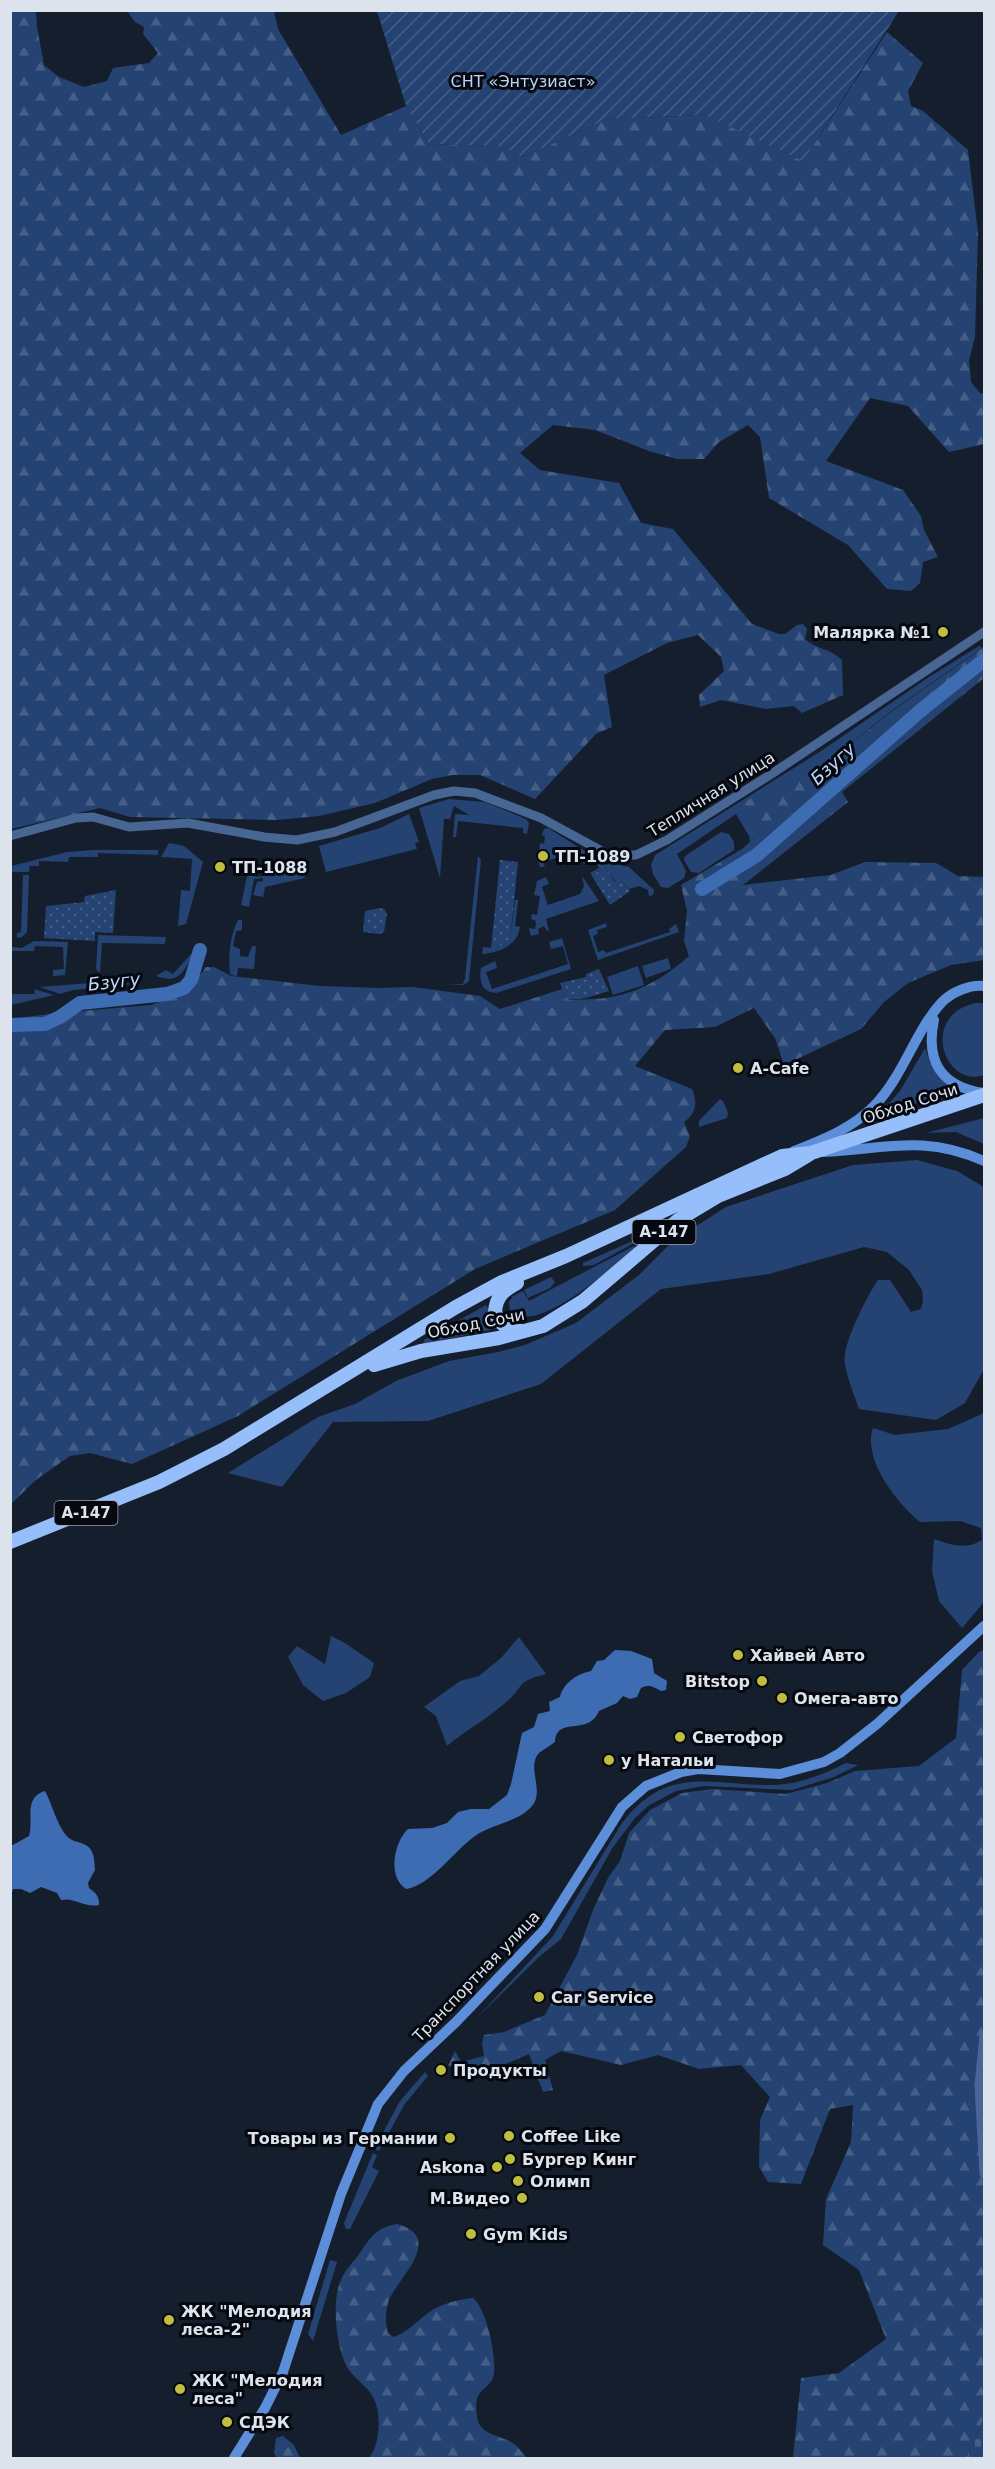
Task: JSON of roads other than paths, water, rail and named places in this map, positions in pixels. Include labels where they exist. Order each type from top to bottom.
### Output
[{"type":"highway","name":"Обход Сочи","points":[[350,1374],[403,1355],[528,1331],[557,1318],[583,1301],[678,1220],[718,1196],[785,1169],[811,1153],[984,1094]]},
{"type":"highway","name":"Обход Сочи","points":[[12,1542],[159,1482],[224,1449],[350,1374],[456,1307],[502,1282],[566,1256],[782,1156],[811,1153]]},
{"type":"highway","name":"А-147","points":[[528,1331],[513,1331],[505,1328],[495,1312],[497,1297],[505,1289],[566,1256]]},
{"type":"main road","name":"А-147","points":[[782,1156],[847,1128],[874,1106],[901,1070],[944,1000],[960,990],[984,986]]},
{"type":"main road","name":"А-147","points":[[936,1010],[931,1033],[932,1048],[939,1069],[951,1083],[984,1094]]},
{"type":"main road","name":"А-147","points":[[811,1153],[916,1144],[939,1145],[959,1150],[984,1161]]},
{"type":"main road","name":"Транспортная улица","points":[[234,2458],[265,2408],[283,2372],[334,2213],[378,2104],[404,2071],[456,2022],[545,1929],[622,1807],[646,1786],[681,1772],[698,1769],[780,1774],[824,1762],[877,1725],[984,1626]]},
{"type":"main road","points":[[972,1639],[984,1632]]},
{"type":"street","name":"Тепличная улица","points":[[10,836],[76,818],[93,818],[129,827],[188,823],[264,837],[297,840],[335,832],[434,795],[454,791],[475,793],[541,818],[609,855],[636,855],[667,840],[773,773],[984,632]]},
{"type":"street","points":[[984,2035],[979,2086],[984,2174]]},
{"type":"waterway","name":"Бзугу","points":[[702,889],[757,855],[920,711],[984,660]]},
{"type":"waterway","name":"Бзугу","points":[[10,1025],[45,1024],[80,1003],[167,994],[184,988],[191,980],[200,950]]},
{"type":"place","name":"Малярка №1","points":[[943,632]]},
{"type":"place","name":"ТП-1089","points":[[543,856]]},
{"type":"place","name":"ТП-1088","points":[[220,867]]},
{"type":"place","name":"A-Cafe","points":[[738,1068]]},
{"type":"place","name":"Хайвей Авто","points":[[738,1655]]},
{"type":"place","name":"Bitstop","points":[[762,1681]]},
{"type":"place","name":"Омега-авто","points":[[782,1698]]},
{"type":"place","name":"Светофор","points":[[680,1737]]},
{"type":"place","name":"у Натальи","points":[[609,1760]]},
{"type":"place","name":"Car Service","points":[[539,1997]]},
{"type":"place","name":"Продукты","points":[[441,2070]]},
{"type":"place","name":"Coffee Like","points":[[509,2136]]},
{"type":"place","name":"Товары из Германии","points":[[450,2138]]},
{"type":"place","name":"Бургер Кинг","points":[[510,2159]]},
{"type":"place","name":"Askona","points":[[497,2167]]},
{"type":"place","name":"Олимп","points":[[518,2181]]},
{"type":"place","name":"М.Видео","points":[[522,2198]]},
{"type":"place","name":"Gym Kids","points":[[471,2234]]},
{"type":"place","name":"ЖК \"Мелодия леса-2\"","points":[[169,2320]]},
{"type":"place","name":"ЖК \"Мелодия леса\"","points":[[180,2389]]},
{"type":"place","name":"СДЭК","points":[[227,2422]]},
{"type":"park label","name":"СНТ «Энтузиаст»","points":[[523,81]]}]
